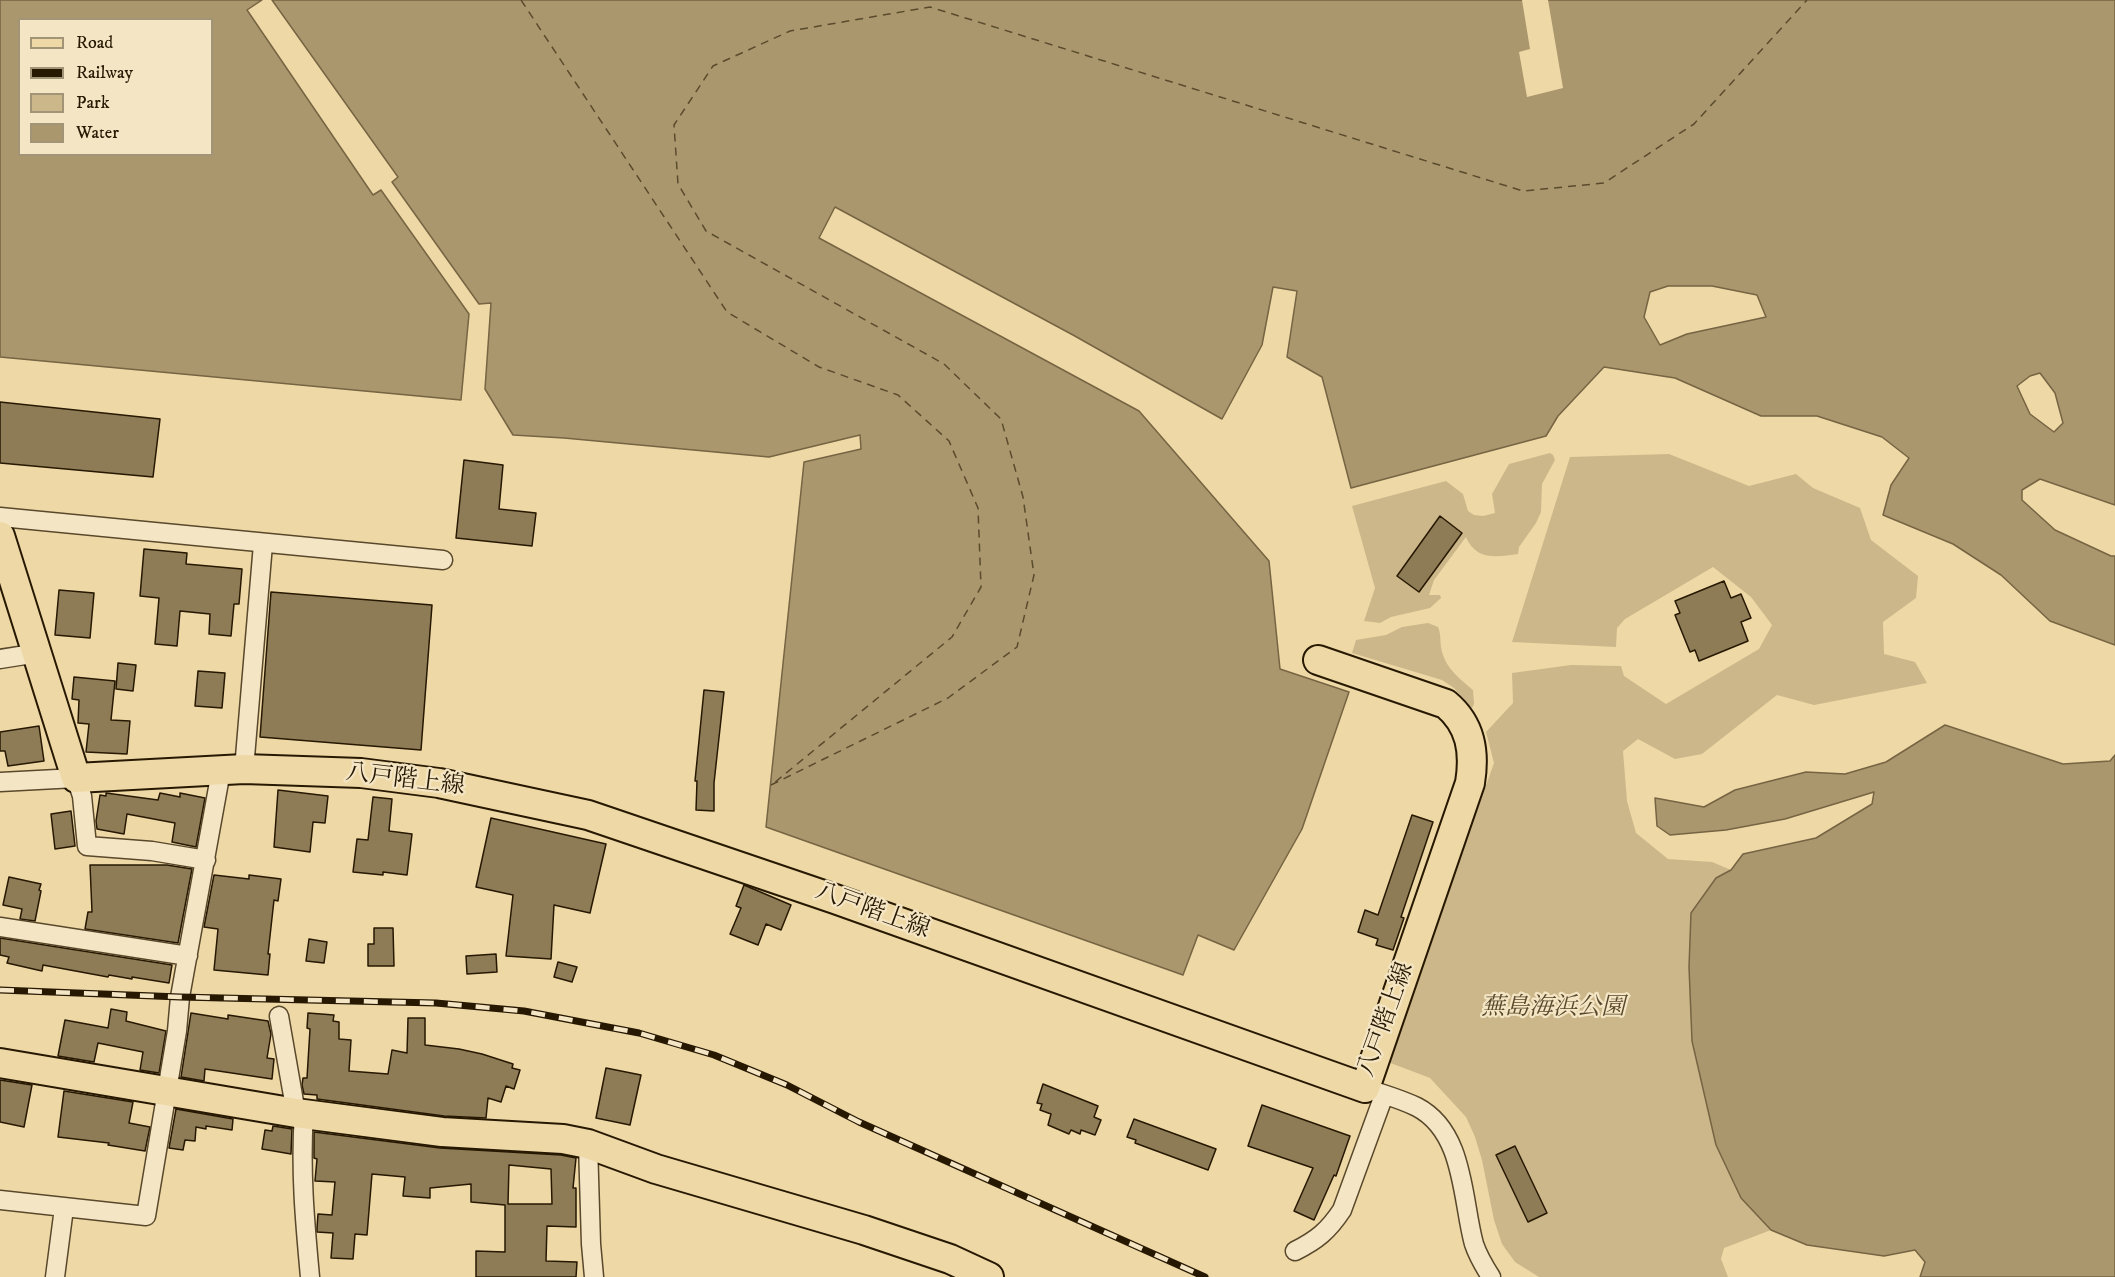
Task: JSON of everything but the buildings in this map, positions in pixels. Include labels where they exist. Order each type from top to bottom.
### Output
[{"type":"main road","points":[[0,536],[76,778]]},
{"type":"main road","name":"八戸階上線","points":[[76,778],[232,770],[361,773],[439,783],[588,815],[835,899],[1375,1091],[1470,783],[1472,750],[1464,723],[1446,704],[1318,660]]},
{"type":"main road","points":[[0,1063],[300,1114],[442,1132],[563,1139],[588,1144],[656,1169],[896,1241],[950,1259],[989,1277]]},
{"type":"street","points":[[0,517],[442,560]]},
{"type":"street","points":[[0,1200],[146,1216],[180,997],[206,860],[232,770],[263,543]]},
{"type":"street","points":[[0,659],[38,653]]},
{"type":"street","points":[[0,782],[76,778],[82,796],[87,846],[152,851],[206,860]]},
{"type":"street","points":[[0,927],[188,956]]},
{"type":"street","points":[[279,1016],[300,1114],[303,1207],[310,1277]]},
{"type":"street","points":[[1295,1251],[1314,1241],[1331,1227],[1342,1210],[1375,1091],[1419,1108],[1443,1132],[1454,1151],[1462,1179],[1474,1244],[1491,1277]]},
{"type":"street","points":[[588,1144],[594,1277]]},
{"type":"street","points":[[55,1277],[64,1208]]},
{"type":"green space","points":[[1550,453],[1555,460],[1542,484],[1541,512],[1519,547],[1518,554],[1488,556],[1470,545],[1466,537],[1434,580],[1429,595],[1440,595],[1441,598],[1430,608],[1391,617],[1380,623],[1364,621],[1375,588],[1352,506],[1446,481],[1463,494],[1468,511],[1474,515],[1483,516],[1495,513],[1492,494],[1509,464]]},
{"type":"green space","name":"蕪島海浜公園","points":[[1669,454],[1749,486],[1796,474],[1813,488],[1860,508],[1871,540],[1918,576],[1916,598],[1883,622],[1884,654],[1915,662],[1927,683],[1814,705],[1777,695],[1702,754],[1675,759],[1638,739],[1623,751],[1627,801],[1636,833],[1668,859],[1712,862],[1731,870],[1716,878],[1741,1198],[1771,1230],[1724,1248],[1721,1259],[1728,1277],[1539,1277],[1515,1262],[1502,1244],[1494,1220],[1482,1160],[1466,1117],[1430,1078],[1388,1062],[1494,763],[1486,732],[1513,703],[1512,673],[1571,665],[1621,666],[1624,676],[1666,704],[1759,649],[1772,625],[1751,597],[1713,567],[1625,619],[1617,628],[1616,647],[1512,642],[1570,457]]},
{"type":"green space","points":[[1428,623],[1438,627],[1441,647],[1449,666],[1473,690],[1472,708],[1454,688],[1442,680],[1352,653],[1356,640],[1386,635],[1402,627]]},
{"type":"water","points":[[0,0],[262,0],[247,10],[373,195],[381,190],[469,314],[461,400],[0,357]]},
{"type":"water","points":[[272,0],[2115,0],[2115,505],[2040,479],[2022,490],[2022,500],[2055,530],[2115,556],[2115,645],[2050,621],[2001,575],[1953,544],[1883,515],[1891,485],[1909,458],[1882,437],[1817,416],[1761,416],[1675,378],[1604,367],[1558,416],[1546,436],[1351,488],[1322,377],[1287,357],[1297,291],[1273,287],[1262,345],[1222,419],[1073,335],[835,207],[819,238],[1139,411],[1269,561],[1280,669],[1349,692],[1302,829],[1234,950],[1198,935],[1183,975],[766,827],[804,462],[861,449],[860,435],[769,457],[513,435],[485,389],[491,303],[479,304],[392,182],[398,177]],"holes":[[[1668,286],[1712,286],[1757,295],[1766,317],[1687,334],[1660,345],[1644,317],[1650,292]],[[2040,373],[2055,393],[2063,423],[2054,432],[2030,414],[2017,386],[2030,376]]]},
{"type":"water","points":[[1945,725],[2063,764],[2110,761],[2115,755],[2115,1277],[1920,1277],[1925,1262],[1915,1250],[1884,1256],[1807,1245],[1771,1230],[1741,1198],[1716,1145],[1692,1041],[1689,967],[1691,913],[1716,878],[1731,870],[1743,854],[1816,838],[1872,804],[1874,792],[1785,819],[1726,830],[1670,835],[1657,826],[1655,798],[1704,807],[1735,790],[1806,772],[1845,774],[1886,762]]},
{"type":"pier","points":[[1522,0],[1548,0],[1563,88],[1527,97],[1519,52],[1530,49]]},
{"type":"ferry route","points":[[521,0],[727,312],[819,367],[898,395],[949,441],[978,508],[981,587],[952,637],[774,783]]},
{"type":"ferry route","points":[[771,785],[948,698],[1017,647],[1034,575],[1023,497],[1001,419],[944,364],[706,231],[678,184],[674,125],[713,66],[790,31],[930,7],[1523,191],[1604,183],[1694,124],[1807,0]]},
{"type":"railway","points":[[0,990],[436,1003],[524,1011],[639,1033],[714,1055],[787,1085],[859,1122],[1205,1277]]}]
